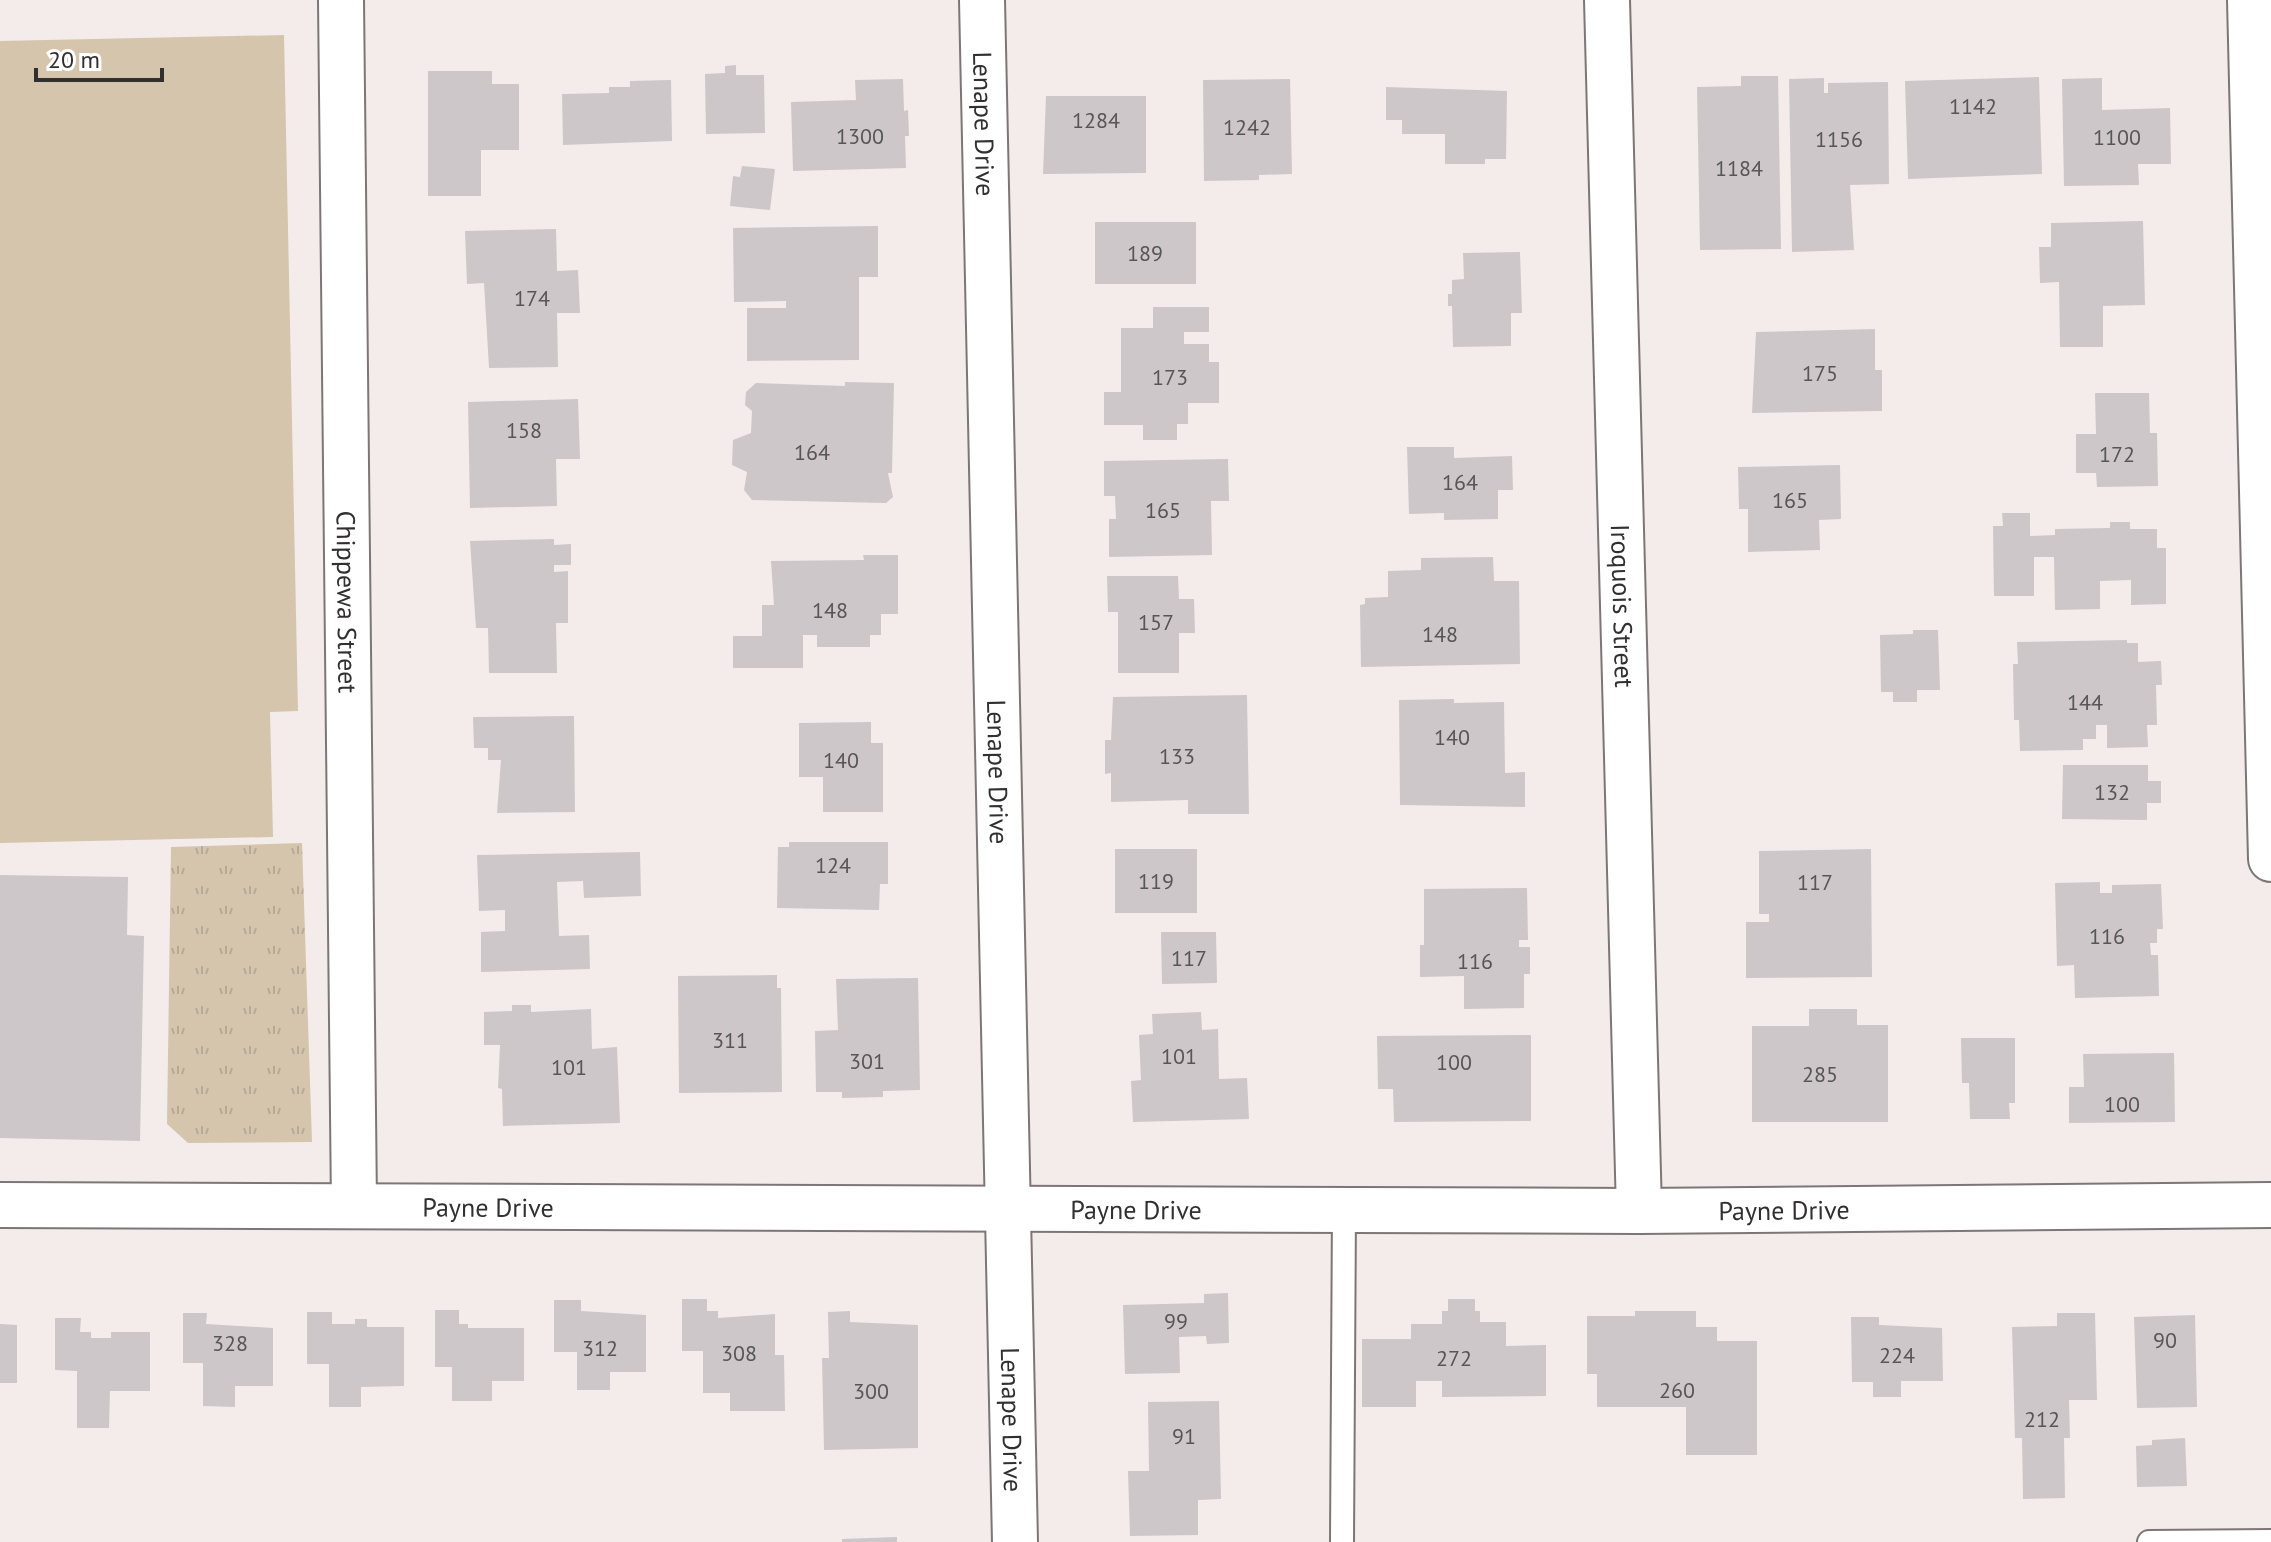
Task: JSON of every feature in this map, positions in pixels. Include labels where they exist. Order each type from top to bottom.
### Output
[{"type":"street","name":"Chippewa Street","points":[[341,0],[354,1205]]},
{"type":"street","name":"Lenape Drive","points":[[982,0],[1015,1542]]},
{"type":"street","name":"Iroquois Street","points":[[1607,0],[1639,1211]]},
{"type":"street","points":[[2250,0],[2271,859]]},
{"type":"street","name":"Payne Drive","points":[[0,1205],[1639,1211],[2271,1205]]},
{"type":"lane","points":[[1342,1542],[1344,1209]]},
{"type":"lane","points":[[2149,1542],[2271,1541]]},
{"type":"green space","points":[[284,35],[298,711],[270,712],[273,837],[0,843],[0,41]]},
{"type":"green space","points":[[302,843],[312,1142],[188,1143],[167,1124],[171,847]]},
{"type":"building","points":[[736,65],[736,75],[764,75],[765,133],[706,134],[705,74],[725,73],[725,66]]},
{"type":"building","points":[[428,71],[492,71],[492,84],[519,84],[519,150],[481,150],[481,196],[428,196]]},
{"type":"building","points":[[1741,76],[1778,76],[1781,249],[1700,250],[1697,87],[1741,86]]},
{"type":"building","points":[[2039,77],[2042,174],[1908,179],[1905,81]]},
{"type":"building","points":[[1824,78],[1824,93],[1828,93],[1828,83],[1888,82],[1889,184],[1850,185],[1854,250],[1792,252],[1789,79]]},
{"type":"building","points":[[2102,78],[2102,110],[2170,108],[2171,164],[2138,164],[2139,185],[2064,186],[2062,79]]},
{"type":"building","points":[[903,79],[909,136],[905,136],[906,168],[793,171],[791,102],[856,100],[855,80]]},
{"type":"building","points":[[1290,79],[1292,174],[1259,175],[1259,180],[1204,181],[1203,80]]},
{"type":"building","points":[[671,80],[672,141],[563,145],[562,94],[609,93],[609,87],[630,87],[630,81]]},
{"type":"building","points":[[1386,87],[1507,91],[1506,159],[1485,159],[1485,164],[1445,164],[1445,134],[1402,134],[1402,120],[1386,120]]},
{"type":"building","points":[[1046,96],[1146,96],[1146,173],[1043,174]]},
{"type":"building","points":[[742,166],[775,169],[770,210],[730,206],[733,176],[740,177]]},
{"type":"building","points":[[2143,221],[2145,305],[2103,306],[2103,347],[2060,347],[2059,282],[2040,283],[2039,247],[2051,247],[2051,223]]},
{"type":"building","points":[[1095,222],[1196,222],[1196,284],[1095,284]]},
{"type":"building","points":[[878,226],[878,277],[859,277],[859,360],[747,361],[747,308],[786,308],[786,301],[734,302],[733,228]]},
{"type":"building","points":[[556,229],[557,271],[578,270],[580,313],[557,313],[558,367],[489,368],[484,283],[467,284],[465,231]]},
{"type":"building","points":[[1520,252],[1522,313],[1511,313],[1511,346],[1453,347],[1452,306],[1448,306],[1448,294],[1452,294],[1452,280],[1464,279],[1463,253]]},
{"type":"building","points":[[1153,307],[1209,307],[1209,332],[1184,332],[1184,344],[1209,344],[1209,362],[1219,362],[1219,403],[1188,403],[1188,424],[1177,424],[1177,440],[1143,440],[1143,425],[1104,425],[1104,392],[1121,392],[1121,328],[1153,328]]},
{"type":"building","points":[[1875,329],[1875,370],[1882,370],[1882,411],[1752,413],[1756,332]]},
{"type":"building","points":[[845,382],[894,383],[892,473],[888,473],[893,497],[886,503],[752,500],[744,490],[747,472],[732,465],[733,440],[751,433],[752,411],[745,405],[746,392],[756,383],[845,386]]},
{"type":"building","points":[[2095,393],[2149,393],[2150,433],[2157,433],[2158,486],[2097,487],[2096,473],[2076,473],[2076,434],[2096,434]]},
{"type":"building","points":[[578,399],[580,459],[556,459],[557,506],[470,508],[468,402]]},
{"type":"building","points":[[1407,447],[1454,447],[1454,458],[1512,456],[1513,490],[1498,490],[1498,519],[1444,520],[1444,513],[1409,514]]},
{"type":"building","points":[[1228,459],[1229,501],[1211,501],[1212,555],[1109,557],[1109,519],[1116,519],[1115,496],[1104,496],[1104,461]]},
{"type":"building","points":[[1840,465],[1841,519],[1819,520],[1820,550],[1748,552],[1748,509],[1739,509],[1738,467]]},
{"type":"building","points":[[2002,513],[2030,513],[2030,536],[2055,535],[2055,529],[2110,528],[2110,522],[2130,522],[2130,529],[2157,529],[2157,548],[2166,548],[2166,604],[2131,605],[2131,580],[2100,581],[2100,609],[2055,610],[2054,557],[2034,557],[2034,596],[1994,596],[1993,526],[2003,526]]},
{"type":"building","points":[[554,539],[554,545],[571,544],[571,565],[554,565],[554,572],[568,571],[568,623],[556,623],[557,673],[489,673],[488,628],[476,628],[470,541]]},
{"type":"building","points":[[863,555],[898,555],[898,614],[881,614],[881,635],[870,635],[870,647],[817,647],[817,635],[803,635],[803,668],[733,668],[733,636],[762,636],[762,605],[774,605],[771,561],[864,560]]},
{"type":"building","points":[[1493,557],[1494,581],[1519,581],[1520,664],[1361,667],[1360,605],[1365,604],[1365,598],[1388,597],[1388,571],[1421,570],[1421,558]]},
{"type":"building","points":[[1107,576],[1178,576],[1179,599],[1194,599],[1195,633],[1179,633],[1179,673],[1118,673],[1118,612],[1108,612]]},
{"type":"building","points":[[1913,630],[1938,630],[1940,690],[1917,690],[1917,702],[1893,702],[1893,692],[1881,692],[1880,635],[1913,634]]},
{"type":"building","points":[[2127,640],[2127,643],[2138,643],[2138,662],[2161,661],[2162,685],[2156,685],[2157,725],[2147,725],[2148,747],[2107,748],[2107,725],[2096,725],[2096,739],[2083,739],[2083,750],[2020,751],[2019,720],[2014,720],[2013,664],[2018,664],[2017,642]]},
{"type":"building","points":[[1247,695],[1249,814],[1188,814],[1188,800],[1111,802],[1111,773],[1105,774],[1105,740],[1111,740],[1113,697]]},
{"type":"building","points":[[1454,699],[1454,703],[1504,702],[1505,773],[1525,772],[1525,807],[1400,805],[1399,700]]},
{"type":"building","points":[[574,716],[575,812],[497,813],[501,760],[488,760],[488,748],[474,748],[473,717]]},
{"type":"building","points":[[871,722],[871,743],[883,743],[883,812],[823,812],[823,777],[799,777],[799,723]]},
{"type":"building","points":[[2063,765],[2148,765],[2148,781],[2161,781],[2161,803],[2147,803],[2147,820],[2062,819]]},
{"type":"building","points":[[789,842],[888,842],[888,884],[880,884],[879,910],[777,908],[778,847],[789,847]]},
{"type":"building","points":[[1115,849],[1197,849],[1197,913],[1115,913]]},
{"type":"building","points":[[1871,849],[1872,977],[1746,978],[1746,922],[1769,922],[1769,914],[1759,914],[1759,851]]},
{"type":"building","points":[[640,852],[641,896],[584,898],[583,881],[557,882],[559,936],[589,935],[590,969],[481,972],[481,932],[505,931],[505,910],[479,911],[477,855]]},
{"type":"building","points":[[0,875],[128,877],[127,935],[144,936],[140,1141],[0,1138]]},
{"type":"building","points":[[2100,882],[2100,893],[2112,893],[2112,885],[2161,884],[2163,929],[2157,929],[2157,943],[2150,943],[2151,955],[2158,955],[2159,996],[2075,998],[2074,965],[2057,966],[2055,883]]},
{"type":"building","points":[[1527,888],[1528,940],[1519,940],[1519,947],[1530,947],[1530,974],[1524,974],[1524,1008],[1464,1009],[1464,976],[1420,977],[1420,945],[1424,945],[1424,889]]},
{"type":"building","points":[[1161,932],[1216,932],[1217,983],[1162,984]]},
{"type":"building","points":[[777,975],[777,988],[781,988],[782,1092],[679,1093],[678,976]]},
{"type":"building","points":[[918,978],[920,1090],[883,1091],[883,1097],[842,1098],[842,1092],[816,1092],[815,1031],[838,1030],[836,979]]},
{"type":"building","points":[[512,1005],[531,1005],[531,1012],[591,1009],[592,1049],[617,1047],[620,1123],[503,1126],[502,1089],[498,1088],[500,1045],[484,1045],[484,1012],[512,1011]]},
{"type":"building","points":[[1809,1009],[1857,1009],[1857,1025],[1888,1025],[1888,1122],[1752,1122],[1752,1026],[1809,1026]]},
{"type":"building","points":[[1201,1012],[1202,1030],[1218,1029],[1219,1079],[1247,1078],[1249,1119],[1133,1122],[1131,1081],[1141,1080],[1139,1035],[1153,1034],[1152,1014]]},
{"type":"building","points":[[1531,1035],[1531,1121],[1394,1122],[1393,1089],[1378,1089],[1377,1036]]},
{"type":"building","points":[[1961,1038],[2015,1038],[2015,1103],[2009,1103],[2010,1119],[1970,1119],[1969,1083],[1962,1083]]},
{"type":"building","points":[[2174,1053],[2175,1122],[2069,1123],[2069,1087],[2084,1087],[2083,1054]]},
{"type":"building","points":[[1228,1293],[1229,1343],[1207,1344],[1206,1336],[1179,1337],[1180,1373],[1125,1374],[1123,1305],[1204,1303],[1204,1294]]},
{"type":"building","points":[[682,1299],[707,1299],[707,1311],[718,1311],[718,1318],[775,1314],[775,1355],[784,1355],[785,1411],[730,1411],[730,1393],[703,1393],[703,1351],[682,1351]]},
{"type":"building","points":[[1448,1299],[1475,1299],[1475,1311],[1480,1311],[1480,1322],[1506,1322],[1506,1346],[1546,1345],[1546,1396],[1442,1397],[1442,1381],[1416,1381],[1416,1407],[1362,1407],[1362,1339],[1411,1339],[1411,1324],[1442,1324],[1442,1311],[1448,1311]]},
{"type":"building","points":[[554,1300],[581,1300],[581,1311],[646,1315],[646,1372],[610,1372],[610,1390],[577,1390],[577,1352],[554,1352]]},
{"type":"building","points":[[435,1310],[459,1310],[459,1324],[468,1324],[468,1328],[524,1328],[524,1381],[492,1381],[492,1401],[452,1401],[452,1367],[435,1367]]},
{"type":"building","points":[[850,1311],[850,1322],[918,1325],[918,1448],[824,1450],[822,1358],[829,1358],[828,1312]]},
{"type":"building","points":[[1635,1311],[1696,1311],[1696,1327],[1717,1327],[1717,1341],[1757,1341],[1757,1455],[1686,1455],[1686,1407],[1597,1407],[1597,1374],[1587,1374],[1587,1316],[1635,1316]]},
{"type":"building","points":[[307,1312],[332,1312],[332,1324],[355,1324],[355,1319],[367,1319],[367,1327],[404,1327],[404,1386],[361,1387],[361,1407],[329,1407],[329,1364],[307,1364]]},
{"type":"building","points":[[183,1313],[207,1313],[206,1324],[273,1328],[273,1386],[235,1386],[235,1407],[203,1406],[203,1363],[183,1363]]},
{"type":"building","points":[[2057,1313],[2095,1313],[2097,1400],[2069,1400],[2070,1438],[2064,1438],[2065,1498],[2023,1499],[2022,1438],[2015,1438],[2012,1327],[2057,1326]]},
{"type":"building","points":[[2195,1315],[2197,1407],[2137,1408],[2134,1317]]},
{"type":"building","points":[[1851,1317],[1879,1317],[1879,1325],[1942,1328],[1943,1381],[1901,1381],[1901,1397],[1873,1397],[1873,1382],[1852,1382]]},
{"type":"building","points":[[55,1318],[81,1318],[80,1332],[91,1332],[91,1338],[111,1338],[111,1332],[150,1332],[150,1391],[110,1391],[109,1428],[77,1428],[77,1371],[55,1370]]},
{"type":"building","points":[[0,1324],[17,1325],[17,1383],[0,1383]]},
{"type":"building","points":[[1219,1401],[1221,1499],[1198,1500],[1198,1535],[1130,1536],[1128,1471],[1149,1471],[1148,1402]]},
{"type":"building","points":[[2185,1438],[2187,1486],[2137,1487],[2136,1446],[2152,1445],[2152,1440]]},
{"type":"building","points":[[897,1537],[897,1542],[842,1542],[842,1539]]}]
